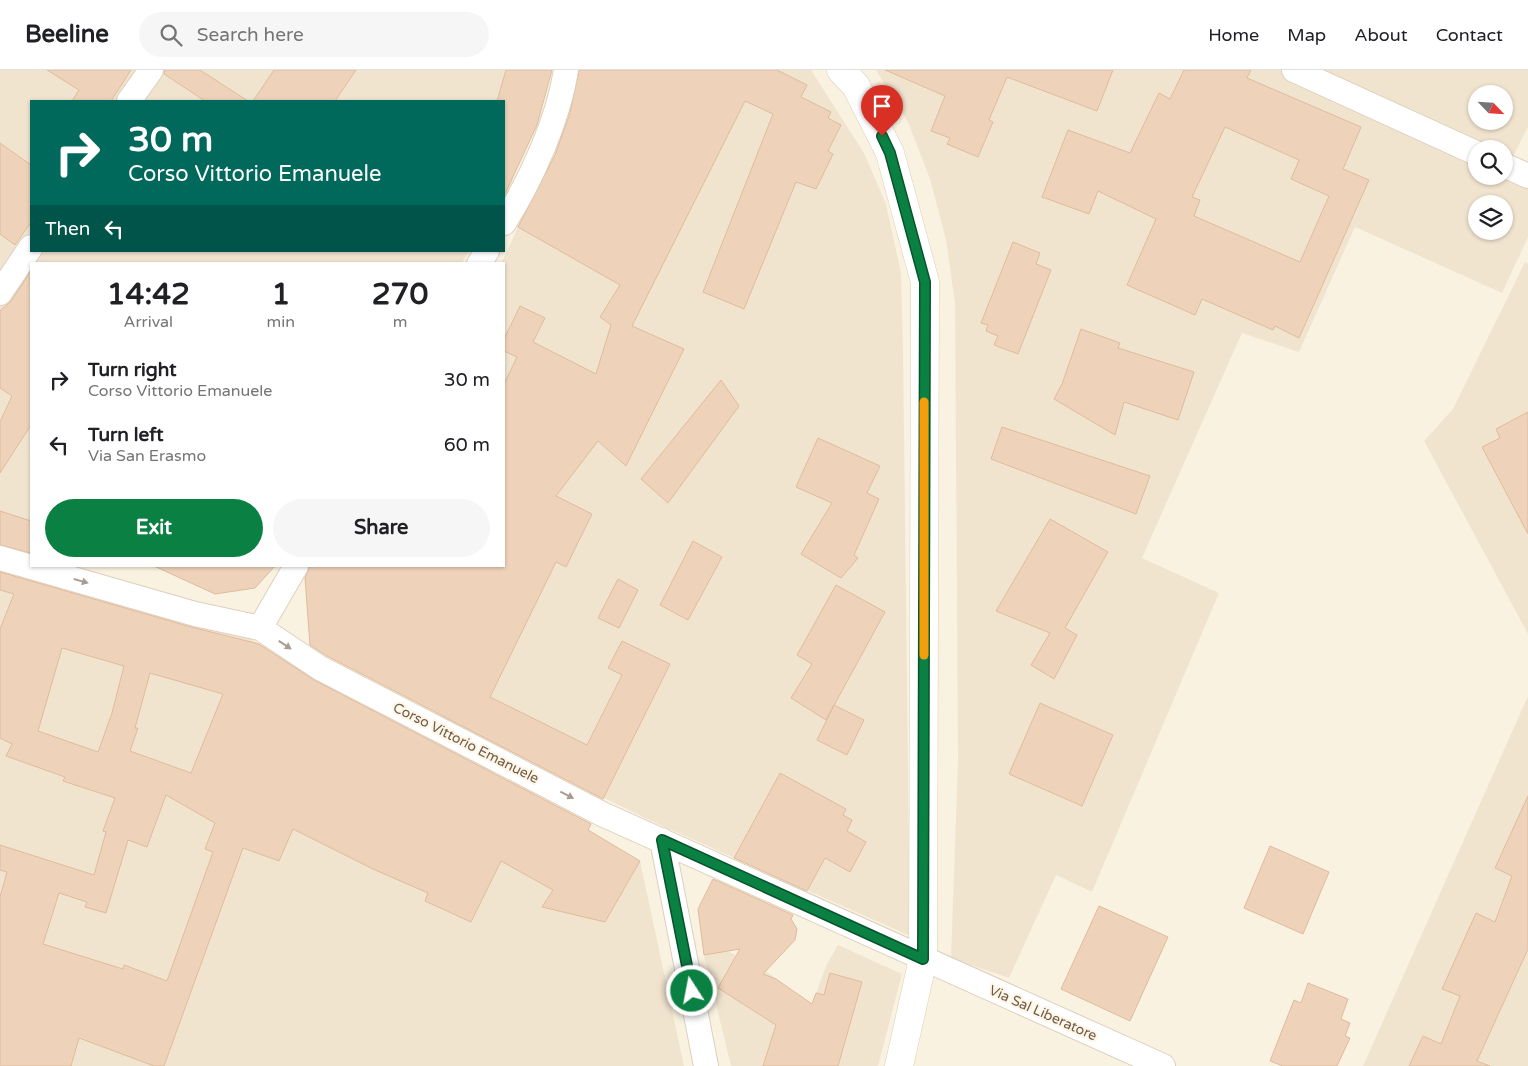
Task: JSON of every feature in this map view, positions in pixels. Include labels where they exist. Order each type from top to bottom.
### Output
[{"type":"main road","points":[[841,70],[856,86],[890,153],[925,282],[923,959],[899,1066]]},
{"type":"street","points":[[131,100],[151,70]]},
{"type":"street","points":[[505,221],[529,182],[563,90],[566,70]]},
{"type":"street","points":[[1294,70],[1468,148]]},
{"type":"street","points":[[1513,169],[1528,176]]},
{"type":"street","points":[[0,293],[30,248]]},
{"type":"street","name":"Corso Vittorio Emanuele","points":[[0,558],[30,567]]},
{"type":"street","name":"Corso Vittorio Emanuele","points":[[31,567],[195,614],[260,628],[320,668],[602,814],[923,959]]},
{"type":"street","points":[[260,628],[295,567]]},
{"type":"street","points":[[662,840],[706,1066]]},
{"type":"street","name":"Via Sal Liberatore","points":[[923,959],[1163,1066]]},
{"type":"shaded area","points":[[0,70],[547,70],[509,191],[505,197],[505,100],[30,100],[30,252],[468,252],[462,262],[30,262],[30,549],[0,543]]},
{"type":"shaded area","points":[[580,70],[811,70],[864,153],[886,204],[901,273],[910,936],[647,819],[438,716],[420,699],[310,644],[306,591],[318,567],[505,567],[505,262],[502,262],[518,227],[565,142]]},
{"type":"shaded area","points":[[876,70],[1528,70],[1528,127],[1513,156],[1513,140],[1468,140],[1468,185],[1513,185],[1513,161],[1528,167],[1528,237],[1502,293],[1355,227],[1299,352],[1242,333],[1142,558],[1219,593],[1092,892],[1056,875],[1009,978],[951,958],[958,760],[955,303],[946,240],[930,179],[908,122]]},
{"type":"shaded area","points":[[1525,262],[1528,264],[1528,634],[1424,441],[1453,409]]},
{"type":"shaded area","points":[[0,570],[246,636],[336,692],[640,861],[684,1066],[0,1066]]},
{"type":"shaded area","points":[[1528,696],[1528,1066],[1363,1066]]},
{"type":"shaded area","points":[[838,945],[902,974],[878,1066],[731,1066],[704,955],[717,953],[720,947],[761,968],[812,1004],[826,966]]},
{"type":"building","points":[[47,70],[131,70],[112,100],[73,100],[79,90]]},
{"type":"building","points":[[165,70],[200,70],[246,100],[203,100],[164,74]]},
{"type":"building","points":[[274,70],[356,70],[336,100],[254,100]]},
{"type":"building","points":[[506,70],[552,70],[537,125],[505,194],[505,100],[497,100]]},
{"type":"building","points":[[579,70],[777,70],[807,85],[801,97],[831,112],[828,118],[841,125],[828,151],[833,154],[816,189],[796,182],[744,309],[703,292],[773,114],[745,101],[632,326],[684,349],[626,466],[598,441],[556,496],[592,514],[566,567],[556,562],[490,697],[587,745],[622,675],[608,668],[622,641],[670,664],[603,799],[327,656],[310,645],[305,578],[310,567],[505,567],[505,382],[517,357],[505,351],[505,337],[520,306],[545,318],[533,342],[596,374],[611,325],[600,317],[620,285],[518,227],[555,155],[570,113]]},
{"type":"building","points":[[885,70],[1113,70],[1097,111],[1007,77],[989,120],[993,122],[978,157],[947,144],[950,138],[931,131],[945,96]]},
{"type":"building","points":[[1184,70],[1251,70],[1247,78],[1361,127],[1343,169],[1369,180],[1299,338],[1275,326],[1273,330],[1202,299],[1195,315],[1127,285],[1156,219],[1098,191],[1089,214],[1042,197],[1068,130],[1130,153],[1159,93],[1170,99]],"holes":[[[1225,127],[1299,160],[1291,179],[1329,196],[1300,262],[1194,216],[1200,200],[1192,197]]]},
{"type":"building","points":[[0,143],[30,164],[30,223],[15,245],[0,234]]},
{"type":"building","points":[[1013,242],[1040,253],[1036,264],[1051,270],[1018,354],[994,345],[998,336],[986,331],[988,325],[981,323]]},
{"type":"building","points":[[30,272],[30,427],[0,473],[0,422],[12,396],[0,388],[0,311],[11,301]]},
{"type":"building","points":[[1081,329],[1120,343],[1118,348],[1194,372],[1178,420],[1124,402],[1115,435],[1054,399],[1062,384]]},
{"type":"building","points":[[721,380],[739,406],[668,503],[641,479]]},
{"type":"building","points":[[1528,412],[1528,534],[1482,447],[1500,438],[1496,429]]},
{"type":"building","points":[[1002,427],[1150,476],[1136,514],[991,459]]},
{"type":"building","points":[[818,438],[880,466],[867,493],[879,499],[854,555],[858,558],[841,578],[801,554],[832,503],[796,487]]},
{"type":"building","points":[[0,511],[30,521],[30,553],[0,545]]},
{"type":"building","points":[[1050,519],[1108,552],[1065,628],[1077,635],[1054,679],[1031,665],[1050,633],[996,611]]},
{"type":"building","points":[[693,541],[722,557],[688,620],[660,605]]},
{"type":"building","points":[[156,567],[274,567],[255,588],[215,594]]},
{"type":"building","points":[[0,572],[191,627],[259,644],[314,680],[591,824],[588,830],[640,861],[605,922],[542,907],[553,890],[501,861],[471,922],[425,901],[428,893],[373,869],[293,829],[279,861],[243,848],[164,1066],[154,1066],[79,1038],[71,1066],[0,1066],[0,897],[7,872],[0,870],[0,845],[94,875],[106,832],[103,831],[115,798],[63,781],[65,777],[6,756],[12,744],[0,738],[0,629],[14,594],[0,590]],"holes":[[[62,648],[124,666],[112,713],[98,752],[38,731]],[[150,673],[223,694],[191,773],[130,751],[138,728],[135,728]],[[166,795],[215,823],[205,849],[213,852],[167,981],[124,965],[123,969],[43,944],[59,893],[87,902],[85,907],[106,913],[128,840],[147,847]]]},
{"type":"building","points":[[618,579],[638,590],[619,628],[598,618]]},
{"type":"building","points":[[836,585],[885,612],[826,720],[791,698],[812,664],[797,655]]},
{"type":"building","points":[[1040,703],[1113,735],[1082,806],[1009,774]]},
{"type":"building","points":[[834,705],[864,720],[847,755],[817,740]]},
{"type":"building","points":[[780,773],[846,809],[843,815],[852,820],[847,831],[866,842],[850,872],[825,858],[807,891],[734,858]]},
{"type":"building","points":[[1528,796],[1528,949],[1477,1061],[1490,1066],[1409,1066],[1423,1036],[1441,1044],[1460,996],[1442,989],[1476,913],[1495,922],[1512,876],[1495,868]]},
{"type":"building","points":[[1270,846],[1329,872],[1303,934],[1244,908]]},
{"type":"building","points":[[713,879],[793,915],[791,919],[797,929],[795,940],[763,974],[776,979],[812,1004],[816,993],[824,995],[830,973],[862,982],[838,1066],[763,1066],[776,1025],[718,988],[740,949],[704,955],[698,909]]},
{"type":"building","points":[[1099,906],[1168,937],[1130,1021],[1061,989]]},
{"type":"building","points":[[1308,983],[1348,999],[1341,1019],[1350,1023],[1345,1036],[1350,1038],[1337,1066],[1283,1066],[1270,1061],[1294,1000],[1301,1003]]},
{"type":"slow traffic","points":[[924,402],[924,655]]},
{"type":"route","points":[[692,991],[662,840],[923,959],[925,282],[890,153],[882,136]]}]
